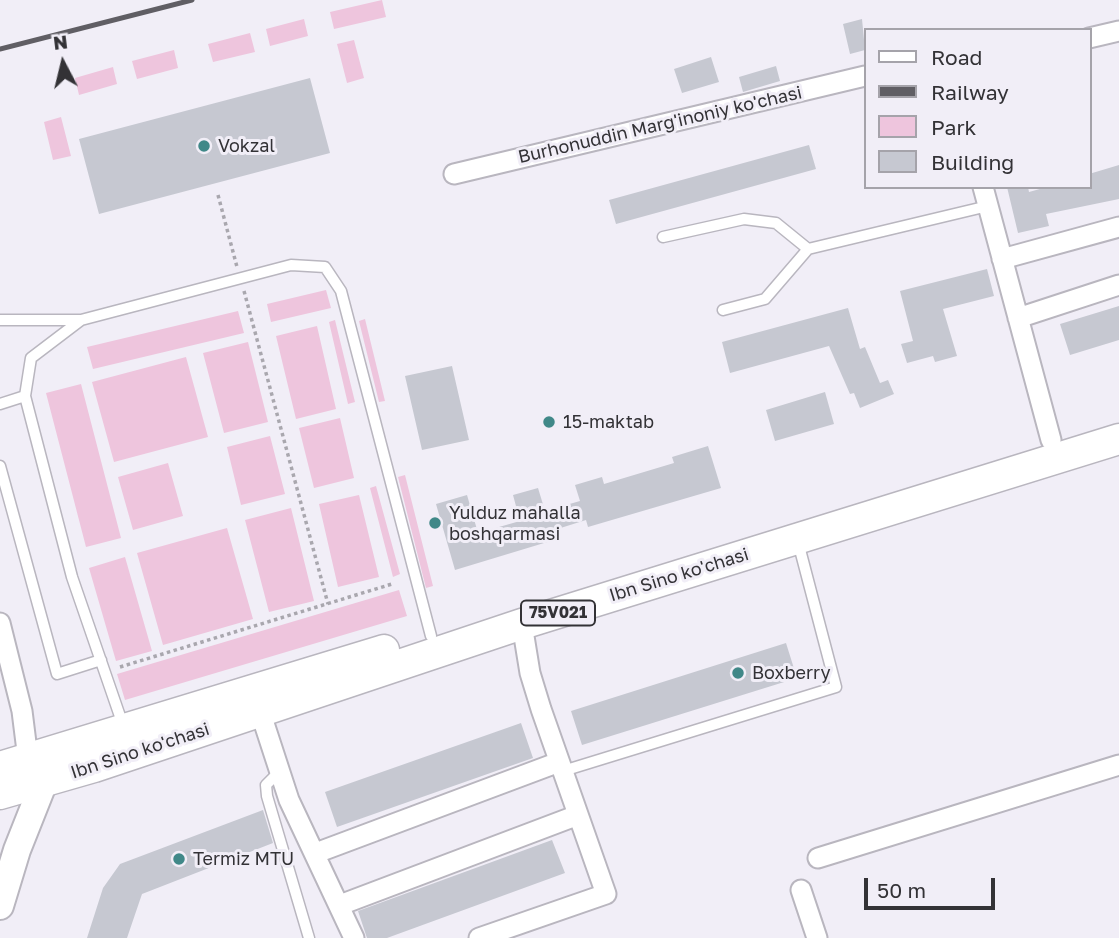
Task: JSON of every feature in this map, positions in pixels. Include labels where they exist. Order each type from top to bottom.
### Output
[{"type":"main road","name":"Ibn Sino ko'chasi","points":[[0,794],[28,766],[124,728],[432,636],[1119,419]]},
{"type":"main road","name":"Ibn Sino ko'chasi","points":[[28,766],[260,711],[522,624],[1119,439]]},
{"type":"main road","points":[[0,906],[17,850],[28,766]]},
{"type":"street","points":[[1091,38],[1119,31]]},
{"type":"street","name":"Burhonuddin Marg'inoniy ko'chasi","points":[[454,174],[864,76]]},
{"type":"street","points":[[986,197],[1051,440]]},
{"type":"street","points":[[1002,259],[1119,227]]},
{"type":"street","points":[[1017,318],[1119,285]]},
{"type":"street","points":[[0,623],[22,711],[28,766]]},
{"type":"street","points":[[479,938],[606,894],[530,673],[522,624]]},
{"type":"street","points":[[260,711],[279,772],[354,938]]},
{"type":"street","points":[[818,858],[1119,765]]},
{"type":"street","points":[[316,853],[561,766]]},
{"type":"street","points":[[340,905],[578,815]]},
{"type":"street","points":[[802,890],[817,938]]},
{"type":"lane","points":[[723,310],[765,299],[808,249],[986,197]]},
{"type":"lane","points":[[663,237],[744,219],[776,223],[808,249]]},
{"type":"lane","points":[[0,320],[82,320],[291,265],[325,267],[341,291],[432,636]]},
{"type":"lane","points":[[82,320],[31,358],[25,396],[72,578],[124,728]]},
{"type":"lane","points":[[0,404],[25,396]]},
{"type":"lane","points":[[0,466],[57,674],[101,660]]},
{"type":"lane","points":[[561,766],[836,687],[797,538]]},
{"type":"lane","points":[[279,772],[266,785],[267,796],[309,938]]},
{"type":"path","points":[[218,195],[328,604]]},
{"type":"path","points":[[120,667],[393,584]]},
{"type":"green space","points":[[382,0],[386,17],[334,29],[330,12]]},
{"type":"green space","points":[[304,19],[308,36],[270,46],[266,29]]},
{"type":"green space","points":[[250,33],[255,52],[213,62],[208,44]]},
{"type":"green space","points":[[354,40],[364,78],[347,83],[337,44]]},
{"type":"green space","points":[[174,50],[178,68],[137,79],[132,61]]},
{"type":"green space","points":[[113,67],[117,84],[79,95],[75,78]]},
{"type":"green space","points":[[61,117],[71,156],[53,160],[44,122]]},
{"type":"green space","points":[[326,290],[331,308],[271,322],[267,304]]},
{"type":"green space","points":[[238,311],[244,333],[93,369],[87,347]]},
{"type":"green space","points":[[365,319],[385,401],[379,402],[359,321]]},
{"type":"green space","points":[[335,320],[355,402],[348,404],[329,322]]},
{"type":"green space","points":[[317,326],[336,409],[296,419],[276,336]]},
{"type":"green space","points":[[248,342],[268,422],[224,433],[203,353]]},
{"type":"green space","points":[[186,357],[208,437],[114,462],[92,382]]},
{"type":"green space","points":[[81,384],[121,538],[86,547],[46,393]]},
{"type":"green space","points":[[340,418],[354,478],[314,488],[299,428]]},
{"type":"green space","points":[[270,436],[285,494],[241,505],[227,447]]},
{"type":"green space","points":[[168,463],[183,516],[133,530],[118,477]]},
{"type":"green space","points":[[405,475],[433,586],[426,588],[398,477]]},
{"type":"green space","points":[[376,486],[400,574],[393,577],[370,488]]},
{"type":"green space","points":[[359,495],[379,577],[338,587],[319,504]]},
{"type":"green space","points":[[291,508],[314,601],[269,612],[245,520]]},
{"type":"green space","points":[[227,528],[253,619],[163,645],[137,553]]},
{"type":"green space","points":[[125,557],[152,651],[116,661],[89,568]]},
{"type":"green space","points":[[399,590],[407,616],[125,700],[117,674]]},
{"type":"building","points":[[862,19],[864,50],[850,54],[843,24]]},
{"type":"building","points":[[711,57],[719,82],[682,93],[674,69]]},
{"type":"building","points":[[776,66],[780,81],[743,92],[739,77]]},
{"type":"building","name":"Vokzal","points":[[310,78],[330,153],[99,214],[79,139]]},
{"type":"building","points":[[809,145],[816,169],[616,224],[609,200]]},
{"type":"building","points":[[1119,165],[1119,199],[1046,214],[1049,226],[1018,233],[1007,189],[1028,189],[1029,192],[1040,189],[1091,189],[1091,173]]},
{"type":"building","points":[[987,269],[994,296],[943,309],[957,356],[935,362],[933,356],[907,363],[901,344],[913,341],[900,291]]},
{"type":"building","points":[[1119,306],[1119,340],[1070,355],[1060,324]]},
{"type":"building","points":[[848,308],[860,349],[865,347],[880,383],[888,380],[894,394],[860,408],[854,393],[850,394],[829,346],[730,373],[722,342]]},
{"type":"building","points":[[452,366],[469,440],[422,450],[405,376]]},
{"type":"building","points":[[825,392],[834,424],[775,441],[766,410]]},
{"type":"building","points":[[708,446],[721,488],[588,527],[586,520],[551,531],[554,540],[455,570],[436,504],[467,495],[478,533],[520,521],[513,495],[538,488],[545,511],[580,501],[575,485],[602,477],[604,484],[674,463],[672,457]]},
{"type":"building","points":[[786,643],[797,678],[582,745],[571,711]]},
{"type":"building","points":[[521,723],[533,758],[337,827],[325,792]]},
{"type":"building","points":[[263,810],[273,843],[142,894],[127,938],[87,938],[103,888],[120,864]]},
{"type":"building","points":[[552,840],[565,873],[387,938],[367,938],[358,911]]},
{"type":"railway","points":[[0,49],[192,0]]},
{"type":"place","name":"Vokzal","points":[[204,146]]},
{"type":"place","name":"15-maktab","points":[[549,422]]},
{"type":"place","name":"Yulduz mahalla boshqarmasi","points":[[435,523]]},
{"type":"place","name":"Boxberry","points":[[738,673]]},
{"type":"place","name":"Termiz MTU","points":[[179,859]]}]
